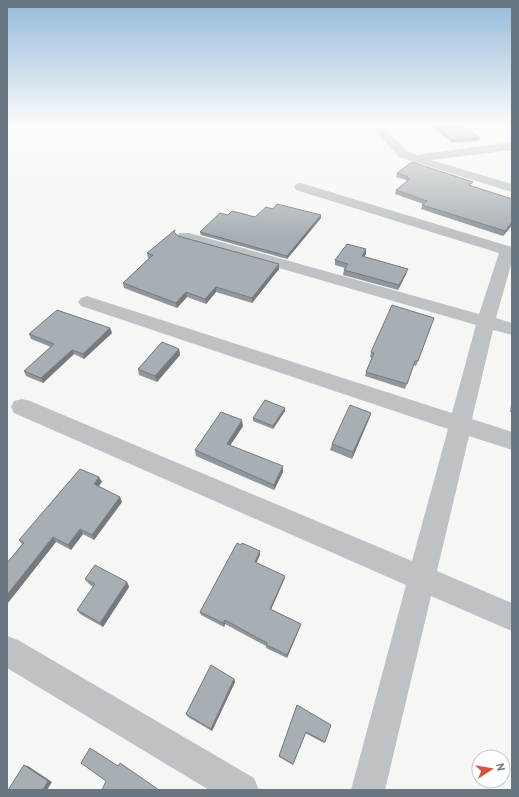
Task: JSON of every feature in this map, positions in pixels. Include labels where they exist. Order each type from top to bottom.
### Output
[{"type":"street","points":[[423,161],[512,188]]},
{"type":"street","points":[[301,187],[510,251],[486,322],[368,790]]},
{"type":"street","points":[[184,236],[512,329]]},
{"type":"street","points":[[87,302],[512,441]]},
{"type":"street","points":[[22,407],[512,617]]},
{"type":"street","points":[[7,651],[242,790]]},
{"type":"building","points":[[412,162],[473,182],[469,185],[512,199],[512,222],[505,231],[422,205],[427,201],[396,190],[410,179],[397,173]]},
{"type":"building","points":[[277,204],[321,215],[287,256],[200,232],[220,213],[228,215],[232,211],[255,217],[266,207],[273,209]]},
{"type":"building","points":[[175,230],[174,232],[178,236],[279,264],[252,298],[216,287],[205,299],[186,292],[176,303],[123,283],[153,255],[147,253]]},
{"type":"building","points":[[347,244],[366,249],[362,256],[408,269],[399,285],[344,270],[348,264],[335,260]]},
{"type":"building","points":[[392,305],[434,318],[418,361],[415,361],[407,384],[366,372],[374,353],[371,352]]},
{"type":"building","points":[[57,310],[110,328],[83,354],[72,350],[41,378],[24,371],[54,344],[29,334]]},
{"type":"building","points":[[162,342],[179,349],[155,376],[138,369]]},
{"type":"building","points":[[265,400],[285,408],[273,426],[253,418]]},
{"type":"building","points":[[350,405],[371,413],[353,452],[332,444]]},
{"type":"building","points":[[221,412],[242,420],[227,444],[283,466],[274,485],[195,450]]},
{"type":"building","points":[[80,469],[99,477],[94,484],[120,497],[92,535],[80,529],[68,545],[53,537],[7,595],[7,563],[24,543],[19,540]]},
{"type":"building","points":[[237,543],[241,545],[242,543],[260,551],[255,562],[285,576],[270,609],[301,624],[287,655],[225,620],[223,623],[200,612]]},
{"type":"building","points":[[95,565],[127,582],[100,623],[77,610],[95,584],[85,579]]},
{"type":"building","points":[[211,665],[234,679],[211,729],[186,714]]},
{"type":"building","points":[[297,705],[331,725],[325,742],[306,732],[293,764],[279,756]]},
{"type":"building","points":[[90,748],[118,766],[120,763],[159,790],[102,790],[106,781],[81,763]]},
{"type":"building","points":[[24,765],[48,781],[43,790],[8,790]]}]
